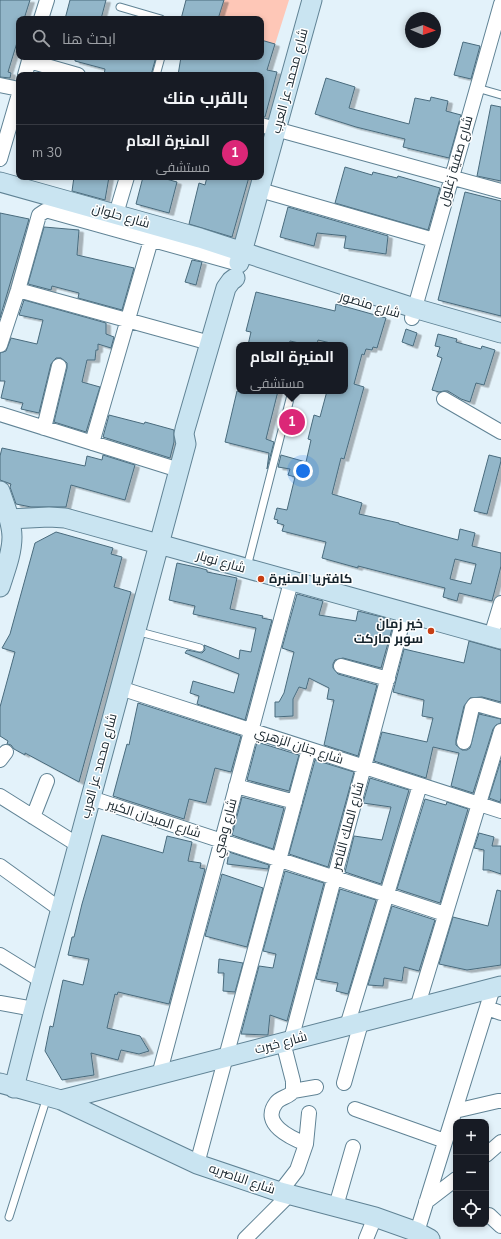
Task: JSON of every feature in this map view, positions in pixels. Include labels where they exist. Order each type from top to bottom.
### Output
[{"type":"street","points":[[42,16],[47,0]]},
{"type":"street","name":"شارع محمد عز العرب","points":[[264,162],[269,127],[312,0]]},
{"type":"street","name":"شارع صفية زغلول","points":[[413,313],[501,4]]},
{"type":"street","points":[[26,72],[29,60]]},
{"type":"street","points":[[32,60],[69,72]]},
{"type":"street","points":[[0,85],[16,88]]},
{"type":"street","points":[[0,159],[16,104]]},
{"type":"street","points":[[269,127],[501,191]]},
{"type":"street","points":[[116,214],[125,180]]},
{"type":"street","name":"شارع محمد عز العرب","points":[[7,1086],[34,1009],[42,981],[186,444],[184,434],[185,428],[226,288],[238,265],[260,190],[261,180]]},
{"type":"street","name":"شارع حلوان","points":[[0,182],[200,238],[238,265]]},
{"type":"street","points":[[260,190],[434,240]]},
{"type":"street","points":[[1,336],[18,290],[39,215],[46,211],[238,265]]},
{"type":"street","points":[[92,443],[151,240]]},
{"type":"street","name":"شارع محمد عز العرب","points":[[186,444],[193,437],[198,428],[236,291],[238,265]]},
{"type":"street","name":"شارع منصور","points":[[238,265],[413,313],[501,333]]},
{"type":"street","points":[[18,290],[210,343]]},
{"type":"street","name":"شارع منصور","points":[[413,313],[501,343]]},
{"type":"street","points":[[44,428],[59,366]]},
{"type":"street","points":[[444,399],[501,432]]},
{"type":"street","points":[[0,414],[179,470]]},
{"type":"street","points":[[0,491],[5,517],[12,537],[9,555],[0,587]]},
{"type":"street","name":"شارع نوبار","points":[[5,517],[64,518],[291,582],[496,637]]},
{"type":"street","name":"شارع وهبي","points":[[159,1075],[291,582]]},
{"type":"street","points":[[496,637],[501,603]]},
{"type":"street","name":"شارع الملك الناصر","points":[[287,1041],[334,878],[406,613]]},
{"type":"street","points":[[341,666],[388,679]]},
{"type":"street","name":"شارع جنان الزهري","points":[[120,688],[501,810]]},
{"type":"street","points":[[464,742],[472,708],[474,706],[480,705],[501,711]]},
{"type":"street","points":[[417,1008],[444,914],[501,731]]},
{"type":"street","points":[[197,1164],[309,749]]},
{"type":"street","points":[[33,817],[47,781]]},
{"type":"street","points":[[344,1083],[354,1024],[387,895],[420,785]]},
{"type":"street","points":[[236,786],[295,802]]},
{"type":"street","points":[[0,796],[78,845]]},
{"type":"street","name":"شارع الميدان الكبير","points":[[91,798],[444,914]]},
{"type":"street","points":[[0,866],[61,910]]},
{"type":"street","points":[[0,955],[42,981]]},
{"type":"street","points":[[424,1236],[426,1202],[487,1008],[497,987]]},
{"type":"street","name":"شارع خيرت","points":[[54,1099],[159,1075],[497,987]]},
{"type":"street","points":[[0,1003],[34,1009]]},
{"type":"street","points":[[487,1008],[501,1013]]},
{"type":"street","points":[[287,1041],[293,1081],[291,1093]]},
{"type":"street","name":"شارع الناصريه","points":[[7,1086],[54,1099],[197,1164],[285,1194],[375,1217],[424,1236]]},
{"type":"street","points":[[306,1144],[280,1131],[273,1121],[272,1109],[276,1102],[291,1093],[316,1087]]},
{"type":"street","points":[[454,1111],[498,1101],[501,1102]]},
{"type":"street","points":[[355,1108],[445,1141]]},
{"type":"street","points":[[245,1239],[285,1194],[297,1170],[306,1144],[309,1113]]},
{"type":"street","points":[[489,1152],[501,1142]]},
{"type":"street","points":[[336,1206],[353,1147]]},
{"type":"street","points":[[426,1202],[453,1181]]},
{"type":"street","points":[[489,1215],[501,1226]]},
{"type":"street","points":[[366,1239],[375,1217]]},
{"type":"lane","points":[[120,7],[151,16]]},
{"type":"lane","points":[[157,72],[160,60]]},
{"type":"lane","points":[[477,88],[501,95]]},
{"type":"lane","points":[[247,569],[291,394]]},
{"type":"lane","points":[[136,631],[200,648]]},
{"type":"lane","points":[[9,1217],[54,1099]]},
{"type":"shaded area","points":[[186,0],[289,0],[267,70],[232,60],[264,60],[264,16],[182,16]]},
{"type":"building","points":[[0,0],[30,0],[25,16],[16,16],[16,46],[8,72],[11,73],[10,78],[0,77]]},
{"type":"building","points":[[70,0],[106,0],[102,16],[66,16]]},
{"type":"building","points":[[186,0],[224,0],[219,16],[182,16]]},
{"type":"building","points":[[264,41],[275,44],[267,70],[277,72],[265,117],[264,72],[178,72],[180,60],[264,60]]},
{"type":"building","points":[[463,42],[480,46],[471,79],[454,75]]},
{"type":"building","points":[[155,60],[152,72],[104,72],[105,69],[75,61]]},
{"type":"building","points":[[326,78],[355,87],[349,108],[409,124],[415,98],[430,101],[431,97],[448,101],[446,111],[461,115],[449,158],[403,147],[405,139],[356,127],[315,114]]},
{"type":"building","points":[[491,105],[501,107],[501,181],[477,176]]},
{"type":"building","points":[[345,167],[372,175],[373,172],[397,178],[398,176],[440,188],[428,230],[335,203]]},
{"type":"building","points":[[74,180],[108,180],[105,200],[72,191]]},
{"type":"building","points":[[142,180],[170,180],[177,182],[169,213],[136,204]]},
{"type":"building","points":[[206,180],[248,180],[232,237],[189,224],[199,183],[205,185]]},
{"type":"building","points":[[465,192],[501,201],[501,316],[438,300]]},
{"type":"building","points":[[288,207],[388,236],[386,254],[344,248],[346,236],[317,233],[314,246],[280,237]]},
{"type":"building","points":[[0,213],[29,219],[0,318]]},
{"type":"building","points":[[44,227],[79,230],[77,255],[134,268],[122,310],[78,298],[79,293],[52,286],[51,290],[28,284]]},
{"type":"building","points":[[192,260],[202,262],[196,285],[185,282]]},
{"type":"building","points":[[256,292],[335,311],[336,304],[386,318],[377,348],[373,347],[372,350],[366,349],[364,355],[362,354],[354,384],[364,387],[344,459],[341,458],[332,494],[362,503],[359,514],[399,523],[458,540],[460,529],[475,533],[472,546],[501,553],[501,566],[492,601],[459,593],[457,601],[443,597],[445,588],[322,558],[326,542],[282,531],[284,525],[277,523],[278,520],[274,519],[277,508],[287,510],[295,477],[288,475],[290,469],[278,467],[281,455],[306,462],[311,440],[308,439],[314,415],[320,417],[326,394],[348,394],[348,342],[326,342],[318,340],[318,342],[249,342],[251,332],[246,331]],"holes":[[[455,559],[476,564],[471,584],[450,579]]]},
{"type":"building","points":[[24,300],[106,323],[106,334],[114,337],[111,348],[98,344],[95,360],[87,360],[82,382],[100,387],[86,432],[54,422],[67,368],[67,363],[61,358],[56,358],[51,364],[39,413],[21,409],[23,403],[1,398],[5,381],[0,381],[0,353],[6,351],[11,338],[37,344],[43,320],[19,315]]},
{"type":"building","points":[[406,329],[417,333],[413,346],[402,342]]},
{"type":"building","points":[[438,334],[457,339],[456,342],[481,349],[482,346],[495,350],[484,385],[476,383],[470,402],[461,399],[448,391],[439,392],[432,390],[442,358],[437,356],[440,347],[435,346]]},
{"type":"building","points":[[236,394],[277,394],[266,439],[274,442],[267,469],[269,453],[225,442]]},
{"type":"building","points":[[109,415],[144,424],[145,422],[174,430],[174,442],[170,458],[103,437]]},
{"type":"building","points":[[2,448],[85,466],[87,456],[102,460],[103,455],[135,465],[125,500],[71,485],[66,507],[31,507],[16,504],[10,487],[11,484],[0,480],[0,456]]},
{"type":"building","points":[[489,455],[501,458],[501,461],[487,514],[474,511]]},
{"type":"building","points":[[56,532],[113,548],[111,554],[122,557],[114,587],[131,592],[79,782],[25,753],[25,755],[14,749],[11,745],[7,744],[8,741],[0,736],[0,707],[15,652],[2,648],[10,634],[35,543]]},
{"type":"building","points":[[177,563],[207,570],[207,572],[237,578],[230,609],[263,616],[262,618],[272,620],[245,720],[197,704],[199,696],[190,693],[193,681],[234,693],[239,674],[185,653],[187,650],[202,653],[205,650],[204,645],[239,659],[240,650],[251,652],[256,628],[193,614],[195,606],[169,600]]},
{"type":"building","points":[[297,594],[323,601],[319,615],[356,621],[358,611],[390,619],[388,628],[392,629],[381,668],[343,658],[335,660],[333,664],[333,668],[338,674],[377,685],[358,756],[324,745],[334,700],[327,699],[329,688],[309,678],[306,689],[299,687],[293,699],[293,716],[275,717],[275,702],[279,702],[284,693],[294,652],[282,648]]},
{"type":"building","points":[[469,641],[501,650],[501,702],[482,697],[470,698],[464,706],[456,740],[456,745],[462,750],[467,750],[470,748],[479,714],[501,719],[501,723],[496,725],[493,729],[473,793],[451,786],[459,753],[433,747],[426,778],[374,761],[382,732],[427,742],[433,718],[422,716],[424,700],[393,692],[404,649],[464,663]]},
{"type":"building","points":[[138,703],[241,736],[231,772],[215,768],[206,803],[189,799],[184,819],[113,796],[127,744],[129,745]]},
{"type":"building","points":[[257,742],[299,755],[289,791],[247,780]]},
{"type":"building","points":[[315,760],[354,772],[328,867],[289,854]]},
{"type":"building","points":[[501,760],[501,798],[500,802],[489,798]]},
{"type":"building","points":[[370,778],[409,790],[381,884],[345,872],[354,836],[382,840],[391,807],[363,803]]},
{"type":"building","points":[[242,797],[284,808],[273,849],[232,835]]},
{"type":"building","points":[[425,799],[446,805],[447,802],[468,809],[440,903],[397,889]]},
{"type":"building","points":[[479,833],[494,837],[492,846],[501,846],[501,874],[489,870],[483,870],[484,850],[474,848]]},
{"type":"building","points":[[102,835],[163,853],[167,836],[192,842],[188,861],[201,863],[200,868],[205,869],[169,1004],[118,992],[117,995],[115,994],[107,1028],[140,1036],[149,1051],[139,1054],[121,1050],[118,1060],[91,1053],[94,1075],[62,1080],[45,1051],[50,1026],[53,1027],[63,980],[83,985],[89,959],[68,955]]},
{"type":"building","points":[[229,852],[269,865],[268,869],[227,864]]},
{"type":"building","points":[[285,871],[324,883],[287,1021],[270,1015],[268,1035],[241,1034],[259,966],[273,968],[276,954],[263,951]]},
{"type":"building","points":[[222,874],[263,888],[247,947],[205,936]]},
{"type":"building","points":[[340,889],[376,900],[348,994],[336,991],[338,983],[316,979]]},
{"type":"building","points":[[497,890],[501,891],[501,965],[467,970],[439,964],[453,917],[488,926]]},
{"type":"building","points":[[392,906],[435,920],[419,971],[404,967],[402,981],[384,978],[383,986],[368,985]]},
{"type":"building","points":[[219,959],[243,963],[235,992],[223,991],[224,973],[218,973]]},
{"type":"place","name":"المنيرة العام","points":[[292,422]]},
{"type":"place","name":"كافتريا المنيرة","points":[[261,579]]},
{"type":"place","name":"خير زمان سوبر ماركت","points":[[431,631]]}]
